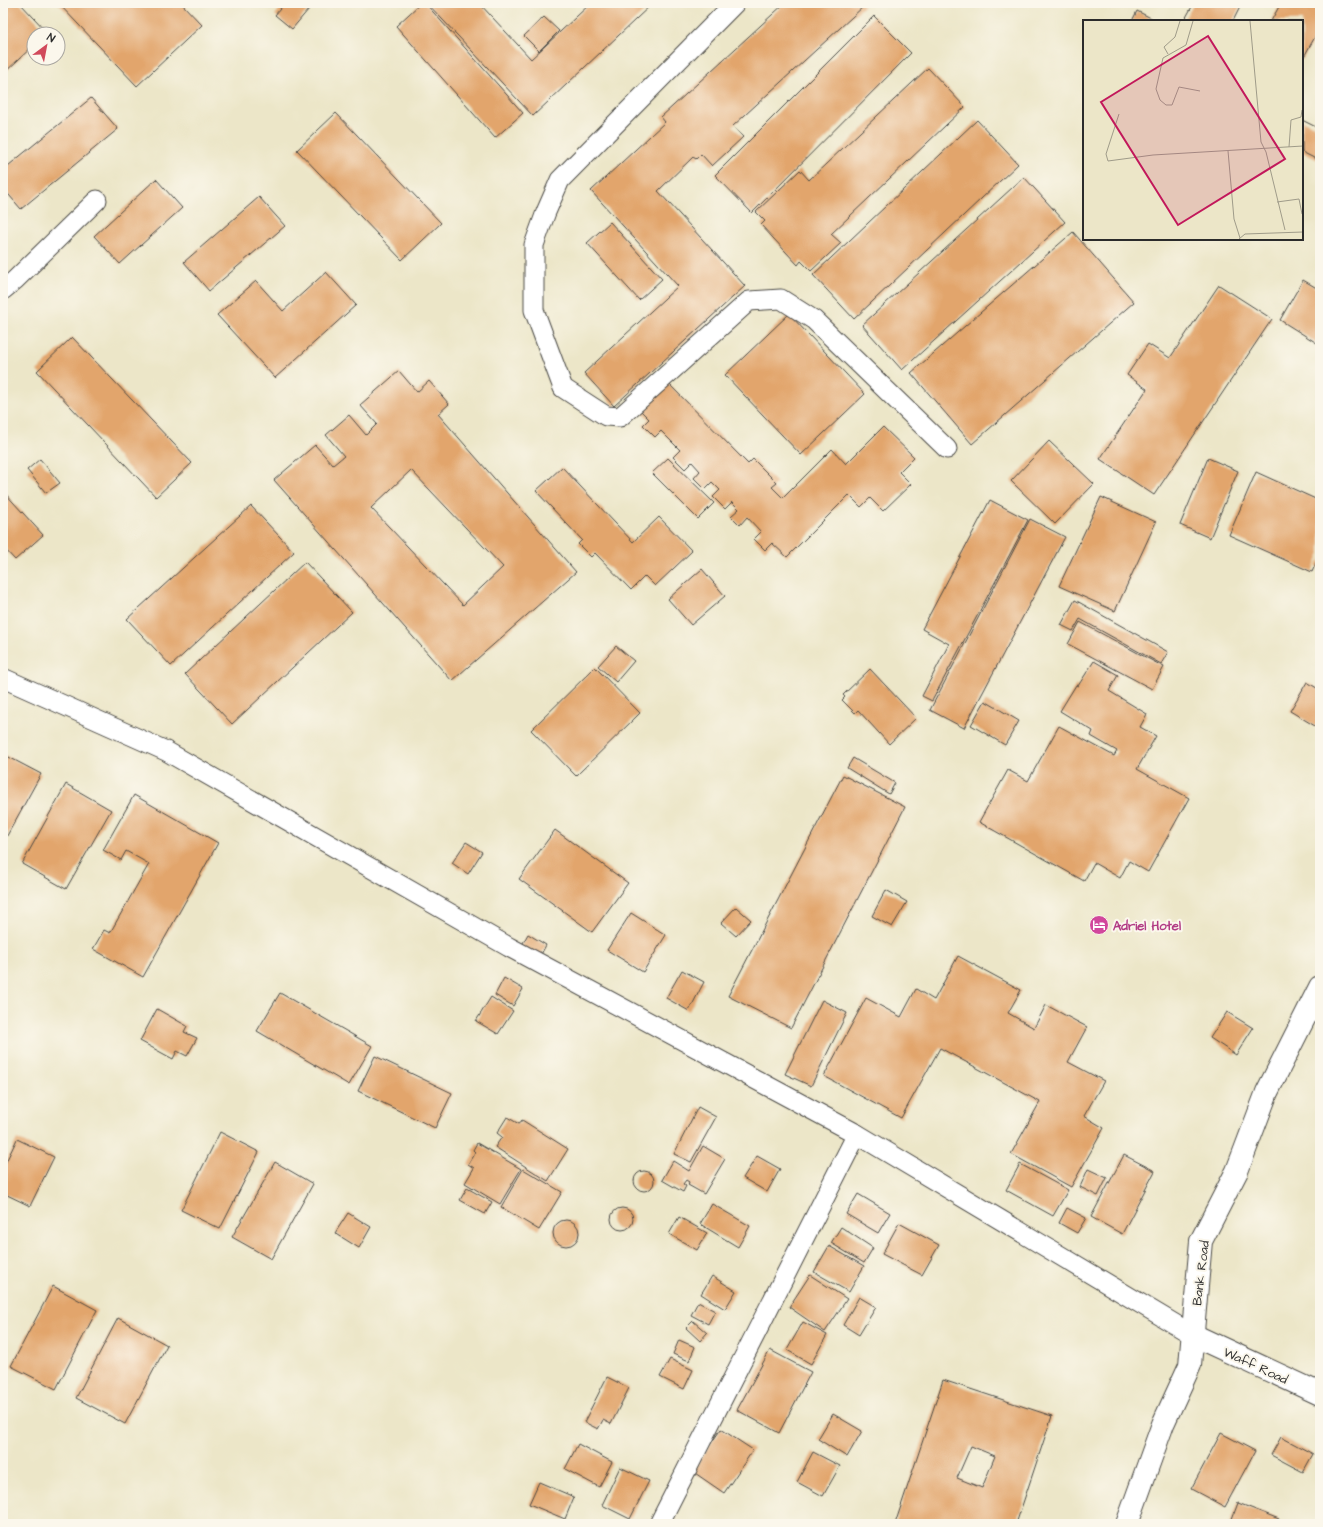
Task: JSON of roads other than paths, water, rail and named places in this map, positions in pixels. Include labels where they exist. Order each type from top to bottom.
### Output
[{"type":"street","name":"Bank Road","points":[[1126,1524],[1164,1424],[1190,1365],[1202,1241],[1237,1171],[1267,1092],[1320,988]]},
{"type":"street","name":"Waff Road","points":[[1193,1336],[1320,1394]]},
{"type":"lane","points":[[735,3],[560,180],[534,245],[534,310],[563,388],[606,416],[620,417],[749,301],[781,299],[814,320],[947,449]]},
{"type":"lane","points":[[3,290],[97,200]]},
{"type":"lane","points":[[3,678],[166,751],[509,947],[857,1134],[1193,1336]]},
{"type":"lane","points":[[659,1524],[857,1134]]},
{"type":"place","name":"Adriel Hotel","points":[[1099,925]]}]
